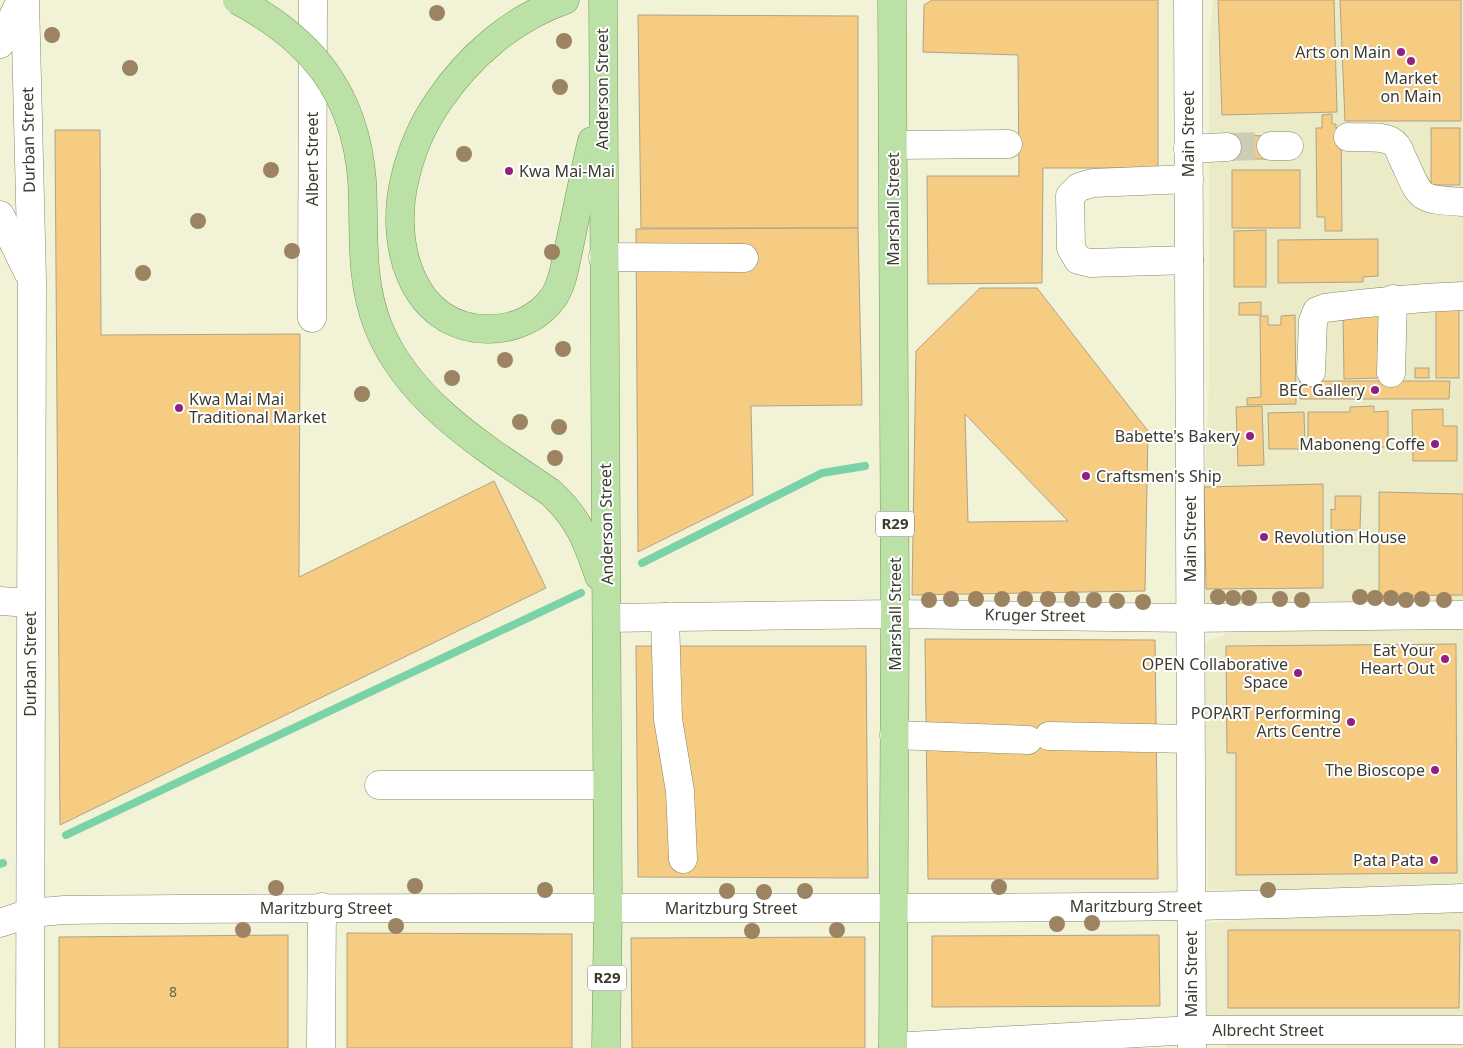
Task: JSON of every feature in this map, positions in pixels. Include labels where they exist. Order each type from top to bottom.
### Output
[{"type":"main road","points":[[237,0],[267,16],[297,38],[314,57],[334,86],[348,112],[356,141],[362,180],[363,265],[369,297],[378,326],[395,359],[422,395],[448,418],[565,505],[584,534],[607,607]]},
{"type":"main road","points":[[565,0],[517,24],[488,44],[462,71],[438,102],[418,138],[404,178],[400,216],[403,252],[411,277],[421,296],[439,315],[456,324],[477,329],[501,329],[520,324],[536,315],[554,298],[565,264],[602,98]]},
{"type":"main road","name":"Anderson Street","points":[[603,0],[602,98],[608,908],[606,1048]]},
{"type":"main road","name":"Marshall Street","points":[[892,0],[895,614],[892,907],[893,1047]]},
{"type":"street","points":[[0,44],[21,0]]},
{"type":"street","name":"Durban Street","points":[[24,0],[32,280],[30,1048]]},
{"type":"street","name":"Albert Street","points":[[312,318],[313,0]]},
{"type":"street","name":"Main Street","points":[[1188,0],[1192,1039]]},
{"type":"street","points":[[1348,137],[1384,138],[1393,142],[1399,149],[1420,194],[1430,200],[1463,202]]},
{"type":"street","points":[[893,145],[1008,144]]},
{"type":"street","points":[[1188,149],[1227,147]]},
{"type":"street","points":[[1189,179],[1093,182],[1079,187],[1070,196],[1071,248],[1078,260],[1090,263],[1189,260]]},
{"type":"street","name":"Durban Street","points":[[0,215],[32,280]]},
{"type":"street","points":[[603,258],[744,258]]},
{"type":"street","points":[[1311,372],[1313,320],[1317,311],[1324,308],[1378,303],[1393,299],[1463,296]]},
{"type":"street","points":[[1392,374],[1393,299]]},
{"type":"street","points":[[0,601],[30,603]]},
{"type":"street","name":"Kruger Street","points":[[607,607],[665,617],[895,614],[1190,618],[1463,615]]},
{"type":"street","points":[[665,617],[668,719],[680,791],[683,859]]},
{"type":"street","points":[[894,735],[1190,739]]},
{"type":"street","points":[[379,785],[607,785]]},
{"type":"street","name":"Maritzburg Street","points":[[0,923],[30,913],[322,907],[1191,906],[1463,898]]},
{"type":"street","points":[[321,1048],[322,907]]},
{"type":"street","name":"Albrecht Street","points":[[893,1047],[1463,1030]]},
{"type":"shaded area","points":[[1213,0],[1463,0],[1463,1048],[1226,1048],[1226,1023],[1207,1019],[1207,923],[1236,921],[1236,890],[1208,889],[1204,643],[1224,635],[1225,604],[1200,602],[1209,384],[1209,46]]},
{"type":"building","points":[[932,0],[1158,0],[1158,168],[1043,168],[1042,283],[928,284],[927,176],[1019,176],[1018,55],[923,52],[924,5]]},
{"type":"building","points":[[1218,0],[1334,0],[1337,112],[1222,115]]},
{"type":"building","name":"Arts on Main","points":[[1340,0],[1461,0],[1461,121],[1345,121]]},
{"type":"building","points":[[638,15],[858,16],[858,228],[641,228]]},
{"type":"building","points":[[1332,114],[1332,124],[1336,124],[1336,128],[1341,128],[1342,231],[1325,231],[1325,217],[1317,217],[1316,128],[1322,128],[1322,115]]},
{"type":"building","points":[[1431,128],[1460,128],[1460,185],[1431,185]]},
{"type":"building","name":"Kwa Mai Mai Traditional Market","points":[[55,130],[100,130],[101,335],[300,334],[299,577],[494,481],[546,588],[60,825]]},
{"type":"building","points":[[1227,135],[1271,136],[1271,159],[1227,159]]},
{"type":"building","points":[[1232,170],[1300,170],[1300,228],[1232,228]]},
{"type":"building","points":[[858,228],[862,405],[751,406],[753,495],[638,552],[636,229]]},
{"type":"building","points":[[1266,230],[1266,287],[1234,287],[1234,231]]},
{"type":"building","points":[[1378,239],[1378,276],[1363,277],[1363,282],[1278,283],[1278,240]]},
{"type":"building","name":"Craftsmen's Ship","points":[[980,288],[1037,288],[1148,431],[1145,591],[912,595],[916,351]],"holes":[[[965,414],[1068,521],[968,522]]]},
{"type":"building","points":[[1436,301],[1459,301],[1459,378],[1436,378]]},
{"type":"building","points":[[1261,302],[1261,315],[1239,315],[1239,303]]},
{"type":"building","points":[[1381,310],[1381,378],[1344,379],[1343,311]]},
{"type":"building","points":[[1295,315],[1296,404],[1247,405],[1247,398],[1261,397],[1260,316],[1268,316],[1268,325],[1281,325],[1281,316]]},
{"type":"building","points":[[1415,368],[1429,368],[1429,378],[1415,378]]},
{"type":"building","name":"BEC Gallery","points":[[1300,381],[1450,381],[1449,399],[1300,399]]},
{"type":"building","name":"Babette's Bakery","points":[[1262,406],[1264,465],[1238,466],[1236,407]]},
{"type":"building","points":[[1374,406],[1374,412],[1388,411],[1388,447],[1308,448],[1308,412],[1350,412],[1350,407]]},
{"type":"building","name":"Maboneng Coffe","points":[[1443,409],[1443,426],[1457,426],[1457,461],[1413,461],[1412,410]]},
{"type":"building","points":[[1304,412],[1305,449],[1269,449],[1268,413]]},
{"type":"building","name":"Revolution House","points":[[1323,484],[1323,588],[1206,589],[1204,487]]},
{"type":"building","points":[[1379,492],[1463,494],[1463,595],[1379,596]]},
{"type":"building","points":[[1335,496],[1361,496],[1360,530],[1331,530],[1331,509],[1335,510]]},
{"type":"building","points":[[925,639],[1155,640],[1158,879],[928,879]]},
{"type":"building","points":[[1456,644],[1457,873],[1236,875],[1236,753],[1227,753],[1226,646]]},
{"type":"building","points":[[636,646],[866,646],[868,878],[638,877]]},
{"type":"building","points":[[1228,930],[1460,930],[1459,1008],[1228,1008]]},
{"type":"building","points":[[347,933],[572,934],[572,1048],[347,1048]]},
{"type":"building","points":[[288,935],[288,1048],[59,1048],[59,937]]},
{"type":"building","points":[[1159,935],[1160,1006],[932,1007],[932,936]]},
{"type":"building","points":[[865,937],[865,1048],[632,1048],[631,938]]},
{"type":"waterway","points":[[642,563],[822,473],[865,466]]},
{"type":"waterway","points":[[66,835],[581,593]]},
{"type":"tunnel","points":[[1227,147],[1271,146]]},
{"type":"place","name":"Arts on Main","points":[[1401,52]]},
{"type":"place","name":"Market on Main","points":[[1411,61]]},
{"type":"place","name":"Kwa Mai-Mai","points":[[509,171]]},
{"type":"place","name":"BEC Gallery","points":[[1375,390]]},
{"type":"place","name":"Kwa Mai Mai Traditional Market","points":[[179,408]]},
{"type":"place","name":"Babette's Bakery","points":[[1250,436]]},
{"type":"place","name":"Maboneng Coffe","points":[[1435,444]]},
{"type":"place","name":"Craftsmen's Ship","points":[[1086,476]]},
{"type":"place","name":"Revolution House","points":[[1264,537]]},
{"type":"place","name":"Eat Your Heart Out","points":[[1445,659]]},
{"type":"place","name":"OPEN Collaborative Space","points":[[1298,673]]},
{"type":"place","name":"POPART Performing Arts Centre","points":[[1351,722]]},
{"type":"place","name":"The Bioscope","points":[[1435,770]]},
{"type":"place","name":"Pata Pata","points":[[1434,860]]}]
